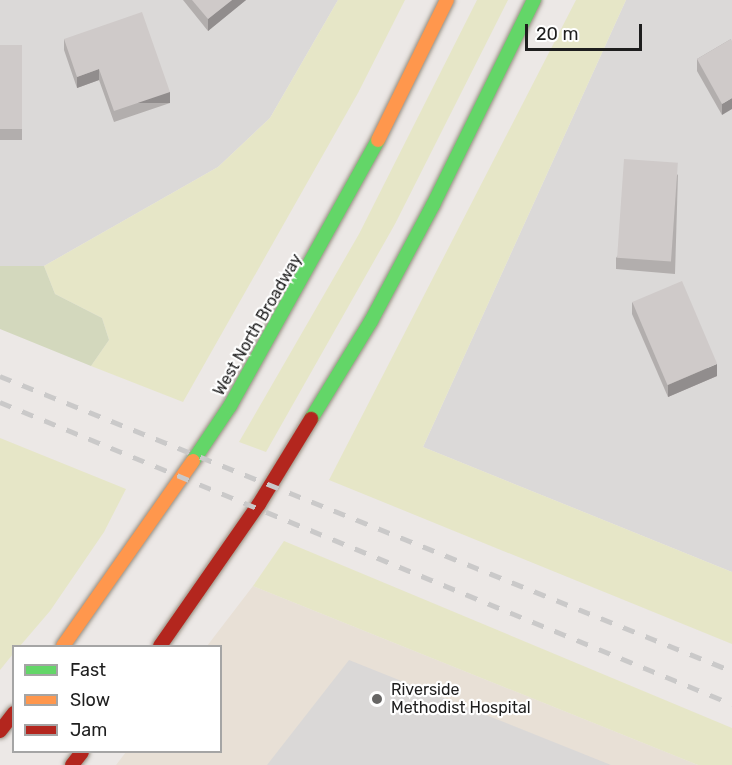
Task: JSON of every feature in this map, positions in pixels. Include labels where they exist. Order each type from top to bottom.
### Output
[{"type":"main road","name":"West North Broadway","points":[[64,645],[147,532],[241,387],[360,176],[447,0]]},
{"type":"main road","points":[[161,645],[260,504],[371,321],[433,205],[534,0]]},
{"type":"main road","points":[[0,731],[12,716]]},
{"type":"main road","points":[[72,765],[81,753]]},
{"type":"shaded area","points":[[0,0],[338,0],[270,118],[218,167],[44,266],[0,266]]},
{"type":"shaded area","points":[[626,0],[732,0],[732,572],[423,447]]},
{"type":"shaded area","name":"Riverside Methodist Hospital","points":[[253,586],[698,765],[116,765],[125,753],[222,753],[222,645],[208,645]]},
{"type":"shaded area","points":[[349,660],[611,765],[267,765]]},
{"type":"green space","points":[[338,0],[405,0],[358,93],[183,402],[91,366],[109,340],[102,318],[55,294],[44,266],[218,167],[270,118]]},
{"type":"green space","points":[[477,0],[508,0],[395,224],[266,452],[239,442],[359,234]]},
{"type":"green space","points":[[576,0],[626,0],[423,447],[732,572],[732,644],[329,480]]},
{"type":"green space","points":[[0,266],[44,266],[55,294],[102,318],[109,340],[91,366],[0,329]]},
{"type":"green space","points":[[0,438],[126,489],[104,532],[50,611],[21,645],[12,645],[12,655],[0,670]]},
{"type":"green space","points":[[284,541],[732,728],[732,765],[698,765],[253,586]]},
{"type":"building","points":[[192,0],[232,0],[208,19]]},
{"type":"building","points":[[142,12],[170,92],[114,111],[99,69],[77,77],[64,39]]},
{"type":"building","points":[[731,39],[732,98],[722,104],[697,59]]},
{"type":"building","points":[[0,45],[22,45],[22,129],[0,129]]},
{"type":"building","points":[[624,159],[678,163],[671,262],[617,258]]},
{"type":"building","points":[[682,281],[717,364],[667,385],[632,302]]},
{"type":"railway","points":[[0,376],[732,671]]},
{"type":"railway","points":[[0,402],[732,704]]},
{"type":"traffic: fast","points":[[311,419],[371,321],[433,205],[534,0]]},
{"type":"traffic: fast","points":[[193,461],[230,406],[378,140]]},
{"type":"traffic: slow","points":[[378,140],[447,0]]},
{"type":"traffic: slow","points":[[64,645],[193,461]]},
{"type":"traffic: jam","points":[[161,645],[259,504],[311,419]]},
{"type":"traffic: jam","points":[[0,731],[12,716]]},
{"type":"traffic: jam","points":[[72,765],[81,753]]},
{"type":"place","name":"Riverside Methodist Hospital","points":[[377,699]]}]
